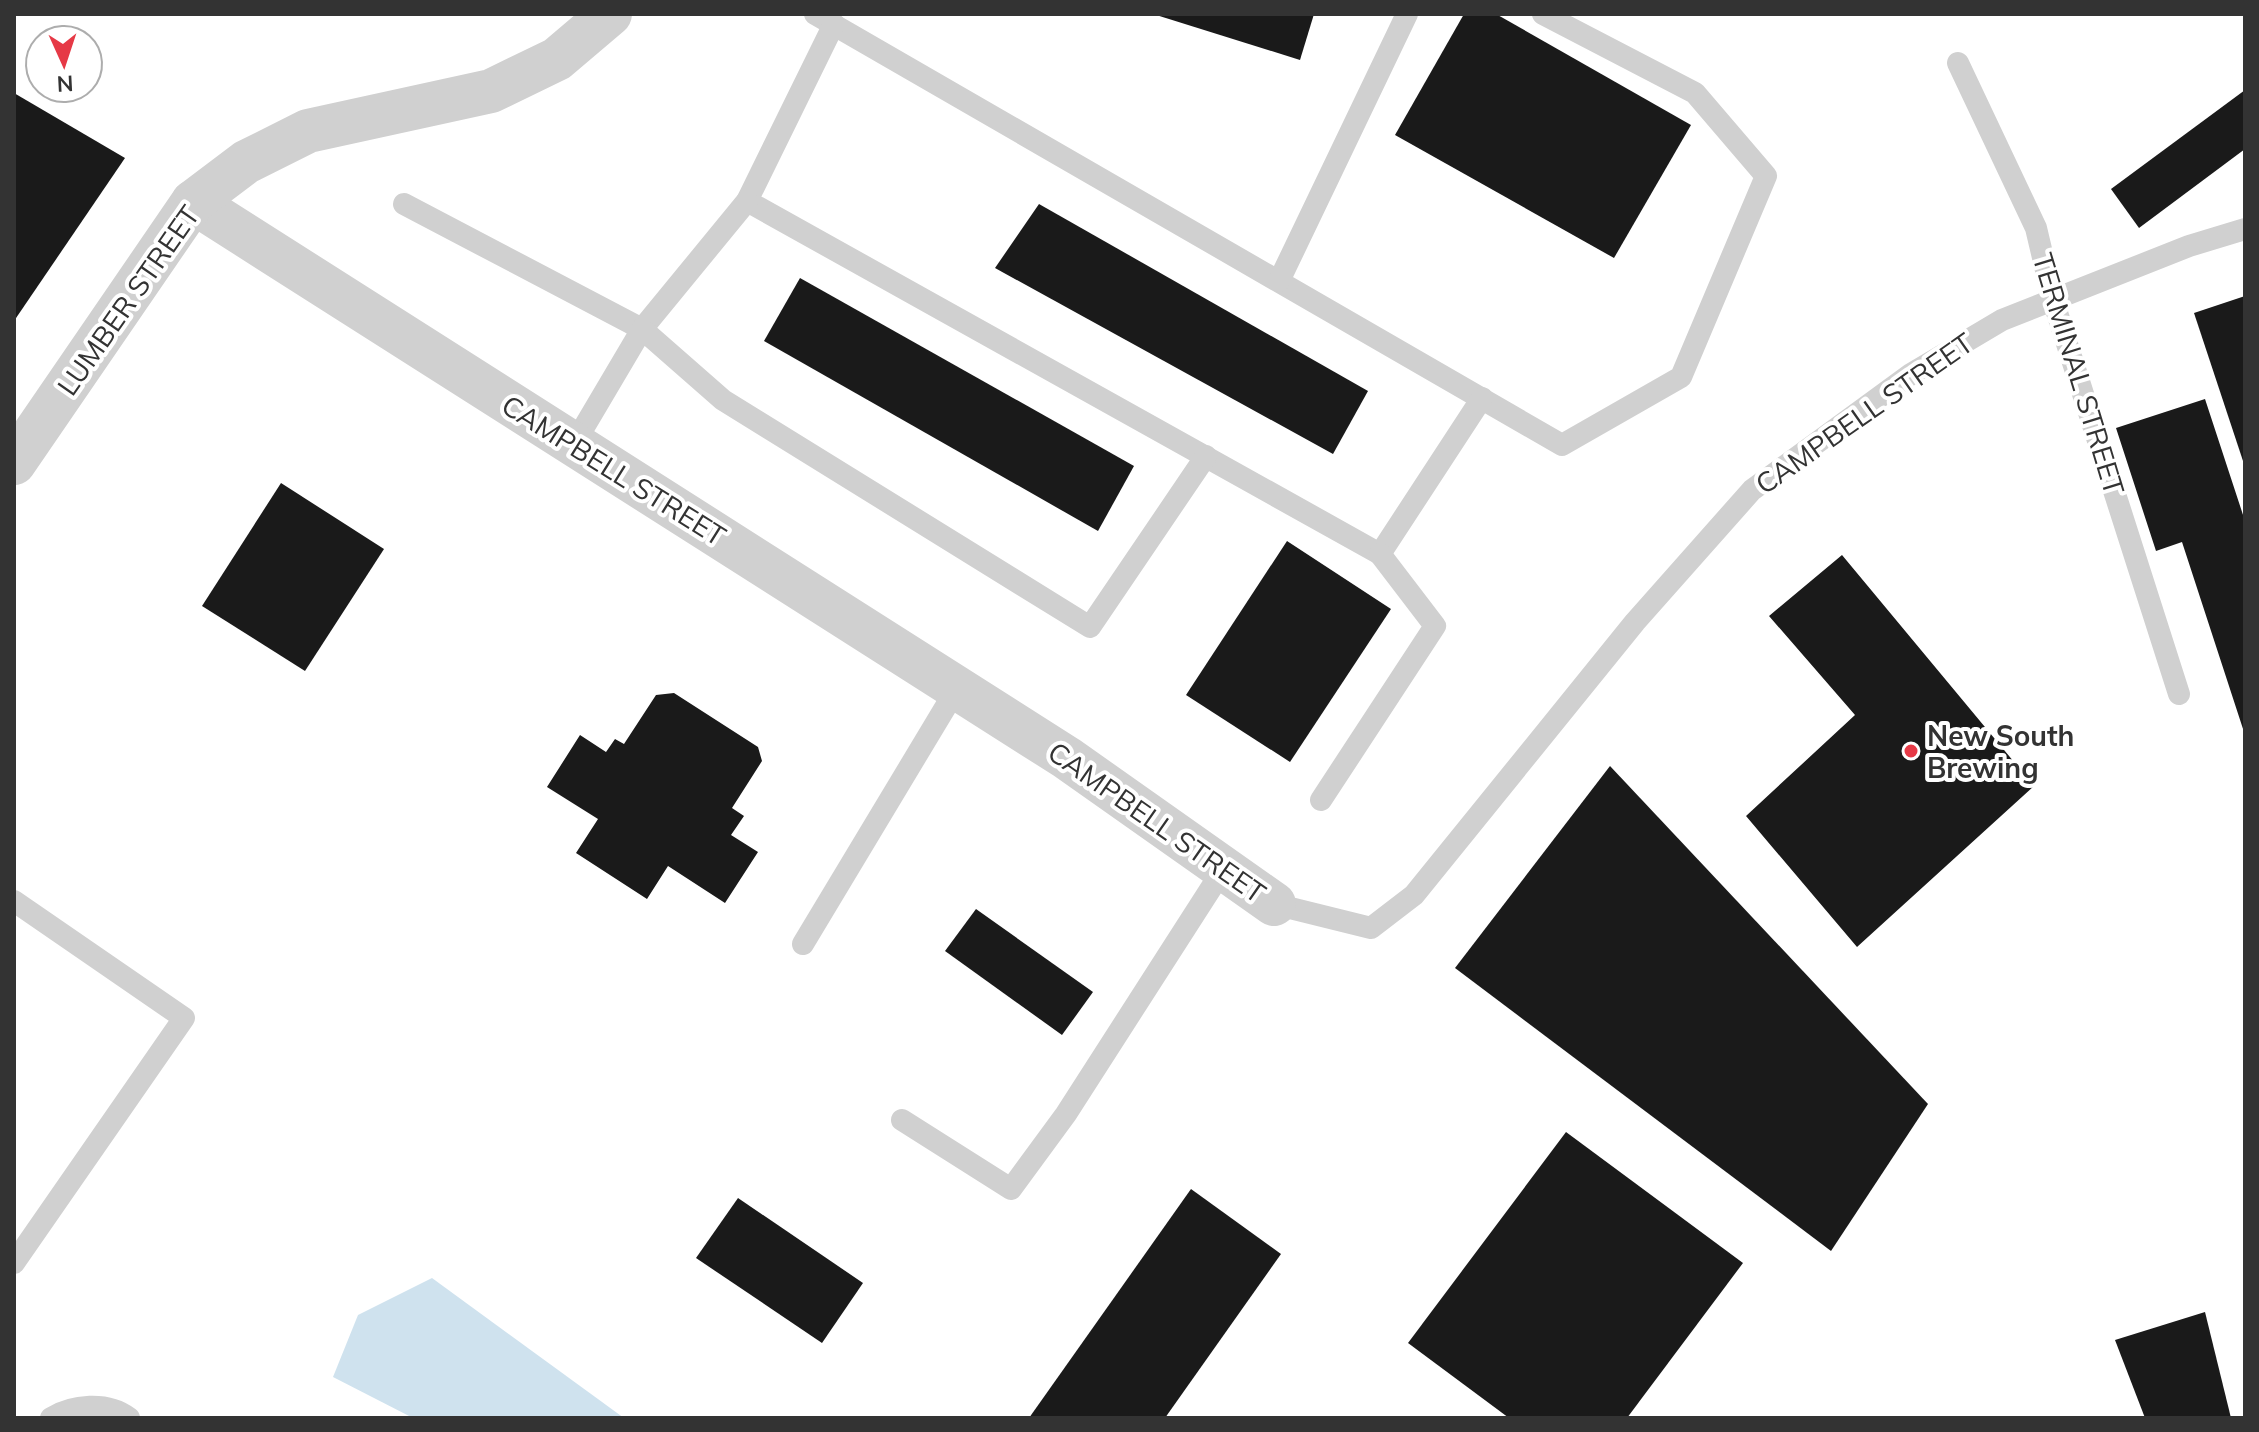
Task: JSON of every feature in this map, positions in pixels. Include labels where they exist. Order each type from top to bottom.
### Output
[{"type":"street","name":"LUMBER STREET","points":[[14,463],[193,202],[246,162],[308,131],[491,91],[557,59],[610,14]]},
{"type":"street","name":"CAMPBELL STREET","points":[[193,202],[1067,758],[1274,904]]},
{"type":"lane","points":[[1279,281],[1407,14]]},
{"type":"lane","points":[[574,444],[642,329],[747,201],[825,19],[1562,445],[1681,377],[1766,176],[1695,93],[1543,14]]},
{"type":"lane","name":"TERMINAL STREET","points":[[1958,63],[2036,228],[2053,300],[2179,694]]},
{"type":"lane","points":[[747,201],[1380,554],[1435,626],[1321,800]]},
{"type":"lane","points":[[404,204],[642,329],[723,400],[1090,627],[1206,456]]},
{"type":"lane","name":"CAMPBELL STREET","points":[[1274,904],[1371,928],[1414,895],[1635,622],[1752,490],[1911,374],[2002,320],[2189,246],[2245,229]]},
{"type":"lane","points":[[1380,554],[1482,398]]},
{"type":"lane","points":[[803,944],[957,688]]},
{"type":"lane","points":[[902,1120],[1011,1189],[1066,1114],[1224,868]]},
{"type":"lane","points":[[14,901],[184,1018],[14,1263]]},
{"type":"lane","points":[[51,1418],[63,1410],[86,1407],[105,1408],[129,1418]]},
{"type":"water","points":[[432,1278],[624,1418],[413,1418],[333,1377],[358,1315]]},
{"type":"building","points":[[1153,14],[1314,14],[1300,60]]},
{"type":"building","points":[[1464,14],[1496,14],[1691,125],[1614,258],[1395,135]]},
{"type":"building","points":[[2245,90],[2245,149],[2139,228],[2111,189]]},
{"type":"building","points":[[14,93],[24,99],[24,104],[33,104],[125,158],[14,321]]},
{"type":"building","points":[[1039,204],[1368,391],[1333,454],[995,268]]},
{"type":"building","points":[[800,278],[1134,466],[1098,531],[764,341]]},
{"type":"building","points":[[2245,296],[2245,464],[2244,464],[2194,313]]},
{"type":"building","points":[[2205,399],[2245,521],[2244,732],[2182,542],[2156,551],[2116,428]]},
{"type":"building","points":[[281,483],[384,549],[305,671],[202,606]]},
{"type":"building","points":[[1287,541],[1391,609],[1290,762],[1186,695]]},
{"type":"building","name":"New South Brewing","points":[[1842,555],[2034,786],[1857,947],[1746,816],[1855,715],[1769,616]]},
{"type":"building","points":[[674,693],[758,747],[762,761],[732,808],[744,816],[731,835],[758,852],[725,903],[668,866],[647,899],[576,853],[598,819],[547,787],[580,735],[606,752],[615,739],[624,744],[656,695]]},
{"type":"building","points":[[1610,766],[1928,1104],[1831,1251],[1455,968]]},
{"type":"building","points":[[976,909],[1093,992],[1062,1035],[945,951]]},
{"type":"building","points":[[1566,1132],[1743,1263],[1627,1418],[1509,1418],[1408,1343]]},
{"type":"building","points":[[1191,1189],[1281,1254],[1165,1418],[1029,1418]]},
{"type":"building","points":[[738,1198],[863,1283],[822,1343],[696,1258]]},
{"type":"building","points":[[2205,1312],[2231,1418],[2145,1418],[2115,1340]]},
{"type":"place","name":"New South Brewing","points":[[1911,751]]}]
